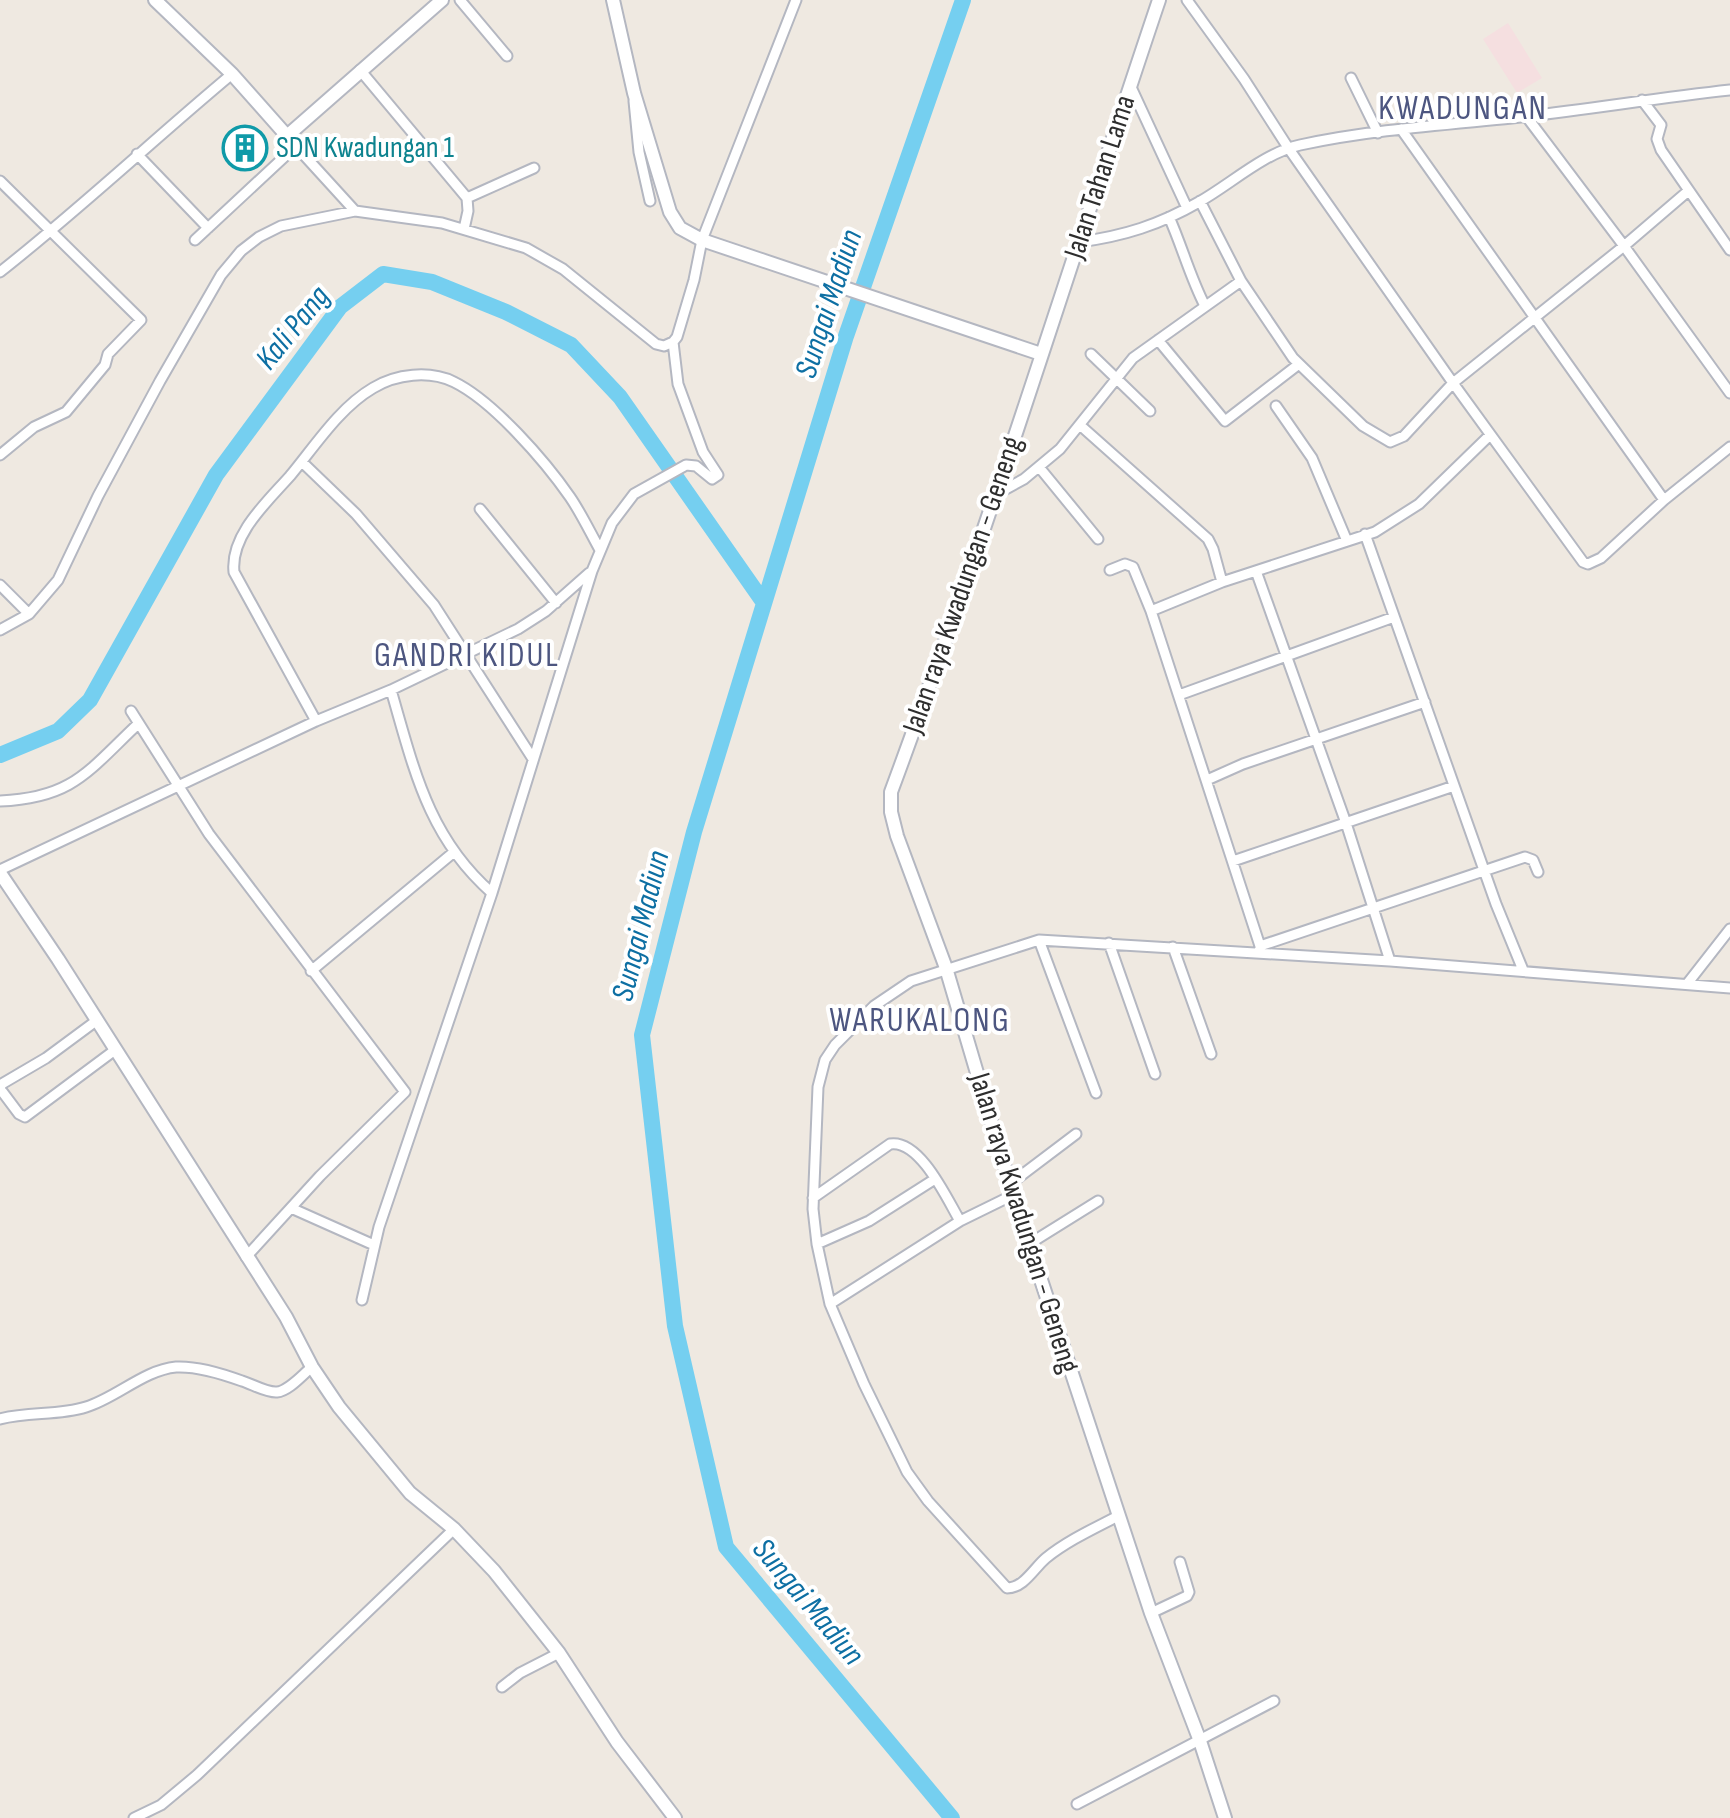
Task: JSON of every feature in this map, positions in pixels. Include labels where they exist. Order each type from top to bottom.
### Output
[{"type":"main road","points":[[155,0],[232,74],[291,141],[360,70],[442,0]]},
{"type":"main road","points":[[613,0],[634,93],[670,212],[680,228],[719,246],[1041,354]]},
{"type":"main road","name":"Jalan Tahan Lama","points":[[1041,354],[1159,0]]},
{"type":"main road","name":"Jalan raya Kwadungan - Geneng","points":[[1041,354],[953,623],[891,792],[891,812],[946,968],[1011,1190],[1118,1516],[1225,1818]]},
{"type":"main road","points":[[0,871],[286,1317],[312,1367],[339,1407],[410,1493],[454,1529],[494,1571],[559,1653],[617,1742],[675,1818]]},
{"type":"street","points":[[460,0],[507,56]]},
{"type":"street","points":[[0,630],[29,614],[58,580],[98,496],[221,275],[241,251],[281,226],[355,211],[403,216],[464,229],[526,248],[563,269],[656,344],[664,346],[673,342],[694,280],[702,240],[796,0]]},
{"type":"street","points":[[1187,0],[1453,383],[1583,562],[1588,564],[1601,558],[1664,500],[1730,447]]},
{"type":"street","points":[[360,70],[467,198],[464,229]]},
{"type":"street","points":[[0,272],[53,230],[232,74]]},
{"type":"street","points":[[1351,78],[1378,133]]},
{"type":"street","points":[[1130,85],[1187,208]]},
{"type":"street","points":[[1079,242],[1124,235],[1169,217],[1289,149],[1401,129],[1730,90]]},
{"type":"street","points":[[634,93],[633,114],[650,201]]},
{"type":"street","points":[[1642,100],[1661,125],[1657,139],[1661,150],[1687,192],[1730,250]]},
{"type":"street","points":[[1526,116],[1730,393]]},
{"type":"street","points":[[1401,129],[1664,500]]},
{"type":"street","points":[[195,240],[291,141],[355,211]]},
{"type":"street","points":[[137,154],[208,228]]},
{"type":"street","points":[[467,198],[534,168]]},
{"type":"street","points":[[0,181],[53,230],[140,318],[141,323],[108,354],[105,365],[66,412],[34,427],[0,455]]},
{"type":"street","points":[[1200,201],[1241,281],[1275,334],[1299,364],[1363,426],[1390,442],[1404,436],[1453,383],[1687,192]]},
{"type":"street","points":[[1169,217],[1183,247],[1193,284],[1205,306]]},
{"type":"street","points":[[993,496],[1024,479],[1060,449],[1133,358],[1241,281]]},
{"type":"street","points":[[1158,340],[1225,421],[1299,364]]},
{"type":"street","points":[[362,1300],[374,1245],[492,893],[600,550],[612,523],[634,494],[686,465],[696,466],[712,479],[718,475],[703,452],[678,384],[673,342]]},
{"type":"street","points":[[1091,354],[1150,411]]},
{"type":"street","points":[[316,721],[234,572],[233,559],[256,514],[339,416],[372,388],[401,376],[428,374],[454,381],[490,407],[526,443],[570,496],[600,550]]},
{"type":"street","points":[[1276,406],[1312,458],[1347,541]]},
{"type":"street","points":[[1081,426],[1130,472],[1198,528],[1213,549],[1222,582]]},
{"type":"street","points":[[1151,611],[1222,582],[1388,525],[1419,504],[1490,435]]},
{"type":"street","points":[[302,462],[356,514],[434,605],[533,759]]},
{"type":"street","points":[[1039,467],[1098,539]]},
{"type":"street","points":[[480,509],[556,603]]},
{"type":"street","points":[[1365,534],[1523,970]]},
{"type":"street","points":[[1110,570],[1125,564],[1133,567],[1151,611],[1260,949]]},
{"type":"street","points":[[0,871],[316,721],[467,655],[518,629],[556,603],[592,571]]},
{"type":"street","points":[[1256,571],[1346,823],[1390,961]]},
{"type":"street","points":[[0,585],[29,614]]},
{"type":"street","points":[[1179,695],[1394,617]]},
{"type":"street","points":[[391,690],[428,806],[468,872],[492,893]]},
{"type":"street","points":[[1207,780],[1425,702]]},
{"type":"street","points":[[131,711],[231,865],[405,1092],[246,1257]]},
{"type":"street","points":[[0,801],[31,800],[65,788],[83,776],[138,724]]},
{"type":"street","points":[[1233,861],[1454,786]]},
{"type":"street","points":[[311,971],[454,852]]},
{"type":"street","points":[[1260,949],[1372,907],[1531,857],[1538,872]]},
{"type":"street","points":[[1687,984],[1730,929]]},
{"type":"street","points":[[1039,940],[1096,1093]]},
{"type":"street","points":[[1118,1516],[1046,1558],[1015,1587],[1011,1589],[1003,1585],[928,1501],[907,1472],[864,1384],[830,1304],[817,1244],[813,1198],[818,1087],[825,1060],[835,1045],[874,1006],[911,981],[1039,940],[1260,949],[1730,988]]},
{"type":"street","points":[[1109,943],[1155,1074]]},
{"type":"street","points":[[1173,947],[1211,1054]]},
{"type":"street","points":[[96,1021],[46,1058],[7,1079],[0,1085],[1,1090],[19,1114],[25,1117],[115,1050]]},
{"type":"street","points":[[830,1304],[1011,1190],[1076,1134]]},
{"type":"street","points":[[813,1198],[890,1144],[897,1143],[910,1149],[935,1179],[960,1221]]},
{"type":"street","points":[[817,1244],[869,1221],[935,1179]]},
{"type":"street","points":[[1029,1244],[1098,1201]]},
{"type":"street","points":[[291,1208],[374,1245]]},
{"type":"street","points":[[0,1419],[87,1407],[164,1369],[176,1367],[231,1377],[276,1393],[312,1367]]},
{"type":"street","points":[[134,1818],[161,1805],[197,1775],[454,1529]]},
{"type":"street","points":[[1151,1613],[1187,1596],[1189,1592],[1180,1562]]},
{"type":"street","points":[[502,1687],[520,1673],[559,1653]]},
{"type":"street","points":[[1077,1804],[1274,1701]]},
{"type":"shaded area","points":[[1508,23],[1542,78],[1517,93],[1483,39]]},
{"type":"waterway","name":"Sungai Madiun","points":[[952,1818],[726,1547],[675,1326],[642,1035],[694,832],[846,336],[963,0]]},
{"type":"waterway","name":"Kali Pang","points":[[0,755],[58,731],[90,700],[216,475],[340,307],[383,274],[432,282],[506,312],[571,345],[620,397],[764,603]]},
{"type":"place","name":"SDN Kwadungan 1","points":[[245,148]]},
{"type":"district","name":"KWADUNGAN","points":[[1463,108]]},
{"type":"district","name":"GANDRI KIDUL","points":[[467,655]]},
{"type":"district","name":"WARUKALONG","points":[[920,1020]]}]
